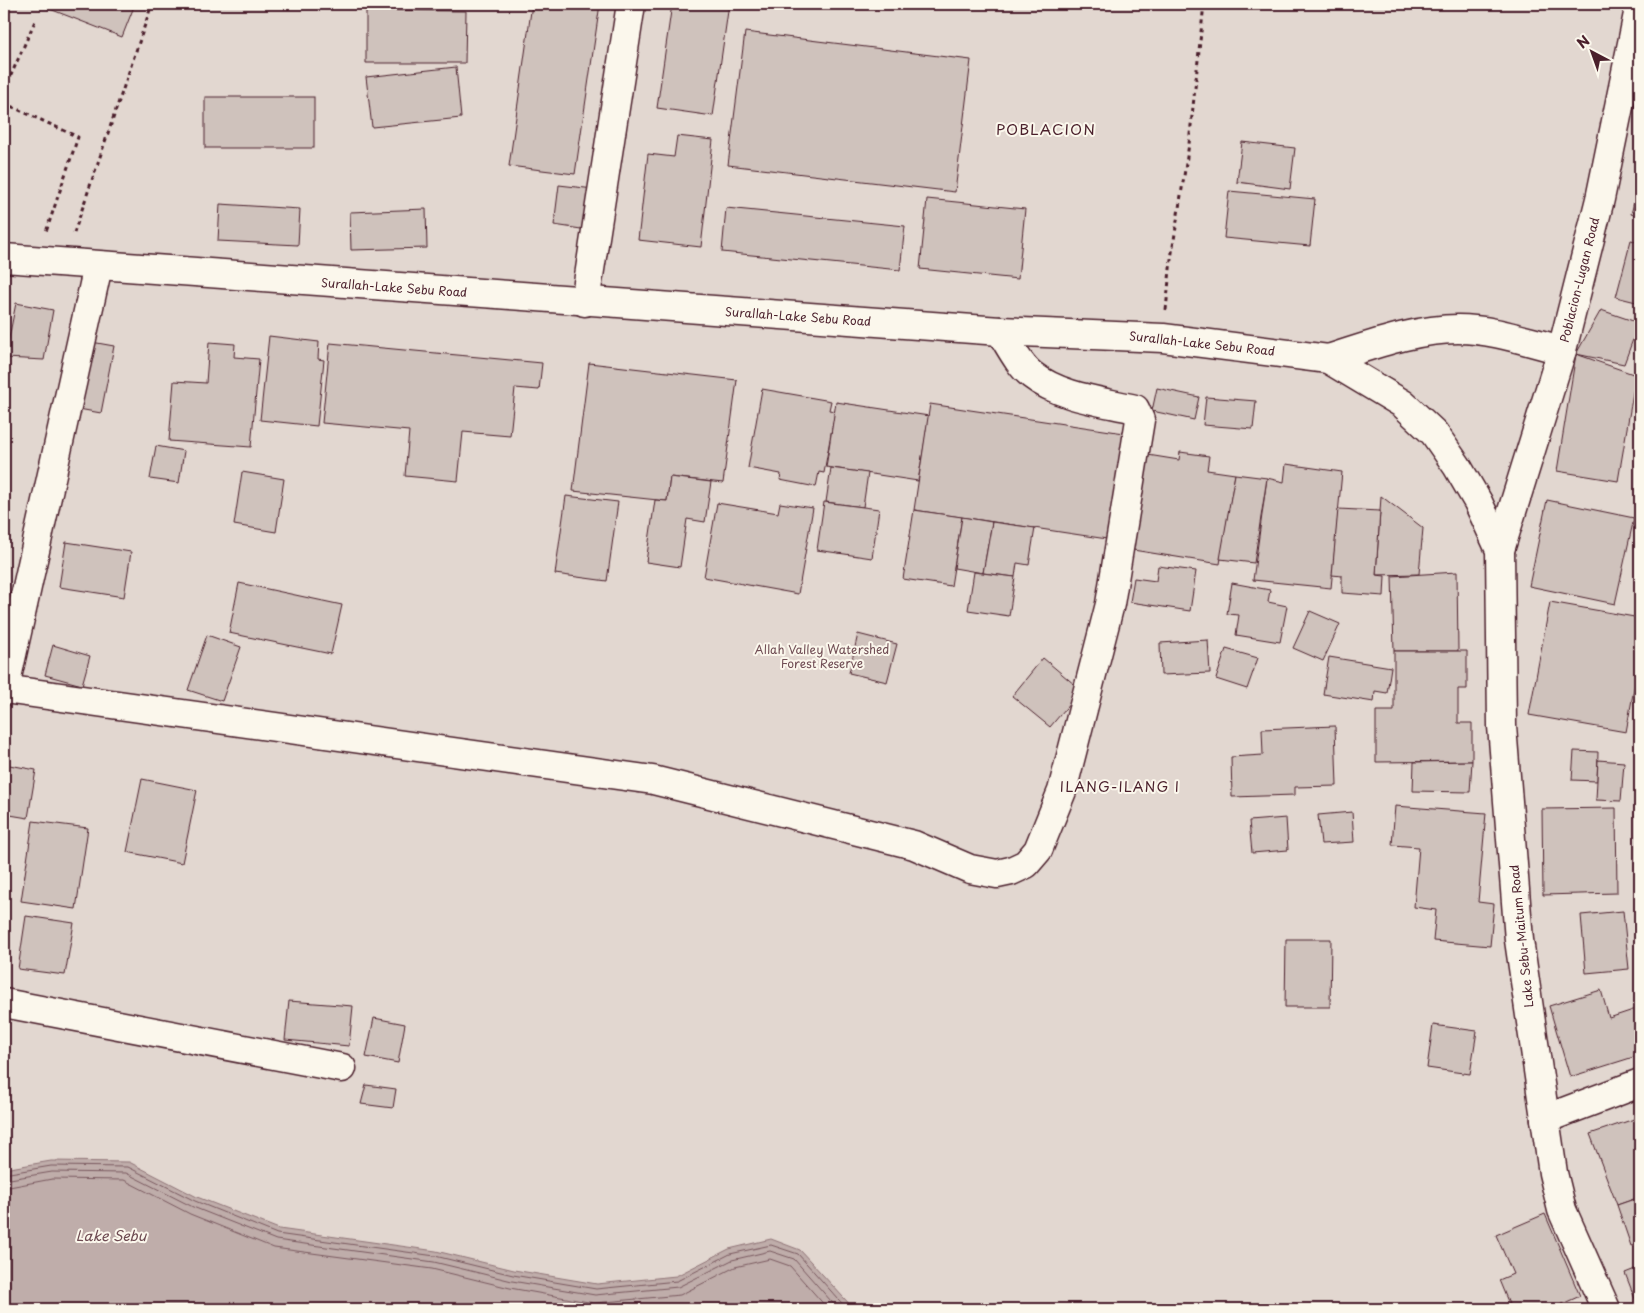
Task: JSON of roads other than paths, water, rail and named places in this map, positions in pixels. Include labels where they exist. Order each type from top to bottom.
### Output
[{"type":"main road","points":[[585,302],[631,4]]},
{"type":"main road","name":"Poblacion-Lugan Road","points":[[1500,550],[1562,350],[1602,189],[1640,4]]},
{"type":"main road","name":"Surallah-Lake Sebu Road","points":[[4,258],[1000,331],[1163,338],[1328,359],[1403,404],[1434,433],[1478,502],[1500,550]]},
{"type":"main road","points":[[98,266],[4,690],[653,780],[914,845],[970,869],[997,874],[1011,871],[1026,864],[1038,850],[1062,791],[1110,604],[1140,420],[1135,409],[1065,392],[1049,386],[1032,374],[1017,359],[1000,331]]},
{"type":"main road","points":[[1328,359],[1389,340],[1457,329],[1492,332],[1562,350]]},
{"type":"main road","name":"Lake Sebu-Maitum Road","points":[[1500,550],[1502,726],[1520,940],[1553,1173],[1562,1210],[1606,1309]]},
{"type":"main road","points":[[4,1003],[342,1068]]},
{"type":"main road","points":[[1545,1119],[1640,1082]]},
{"type":"water","name":"Lake Sebu","points":[[51,1161],[129,1162],[197,1197],[279,1229],[436,1251],[514,1270],[597,1284],[676,1276],[729,1249],[771,1239],[800,1250],[854,1309],[4,1309],[4,1169]]},
{"type":"district","name":"POBLACION","points":[[1046,130]]},
{"type":"district","name":"ILANG-ILANG I","points":[[1120,787]]},
{"type":"park label","name":"Allah Valley Watershed Forest Reserve","points":[[822,657]]}]
